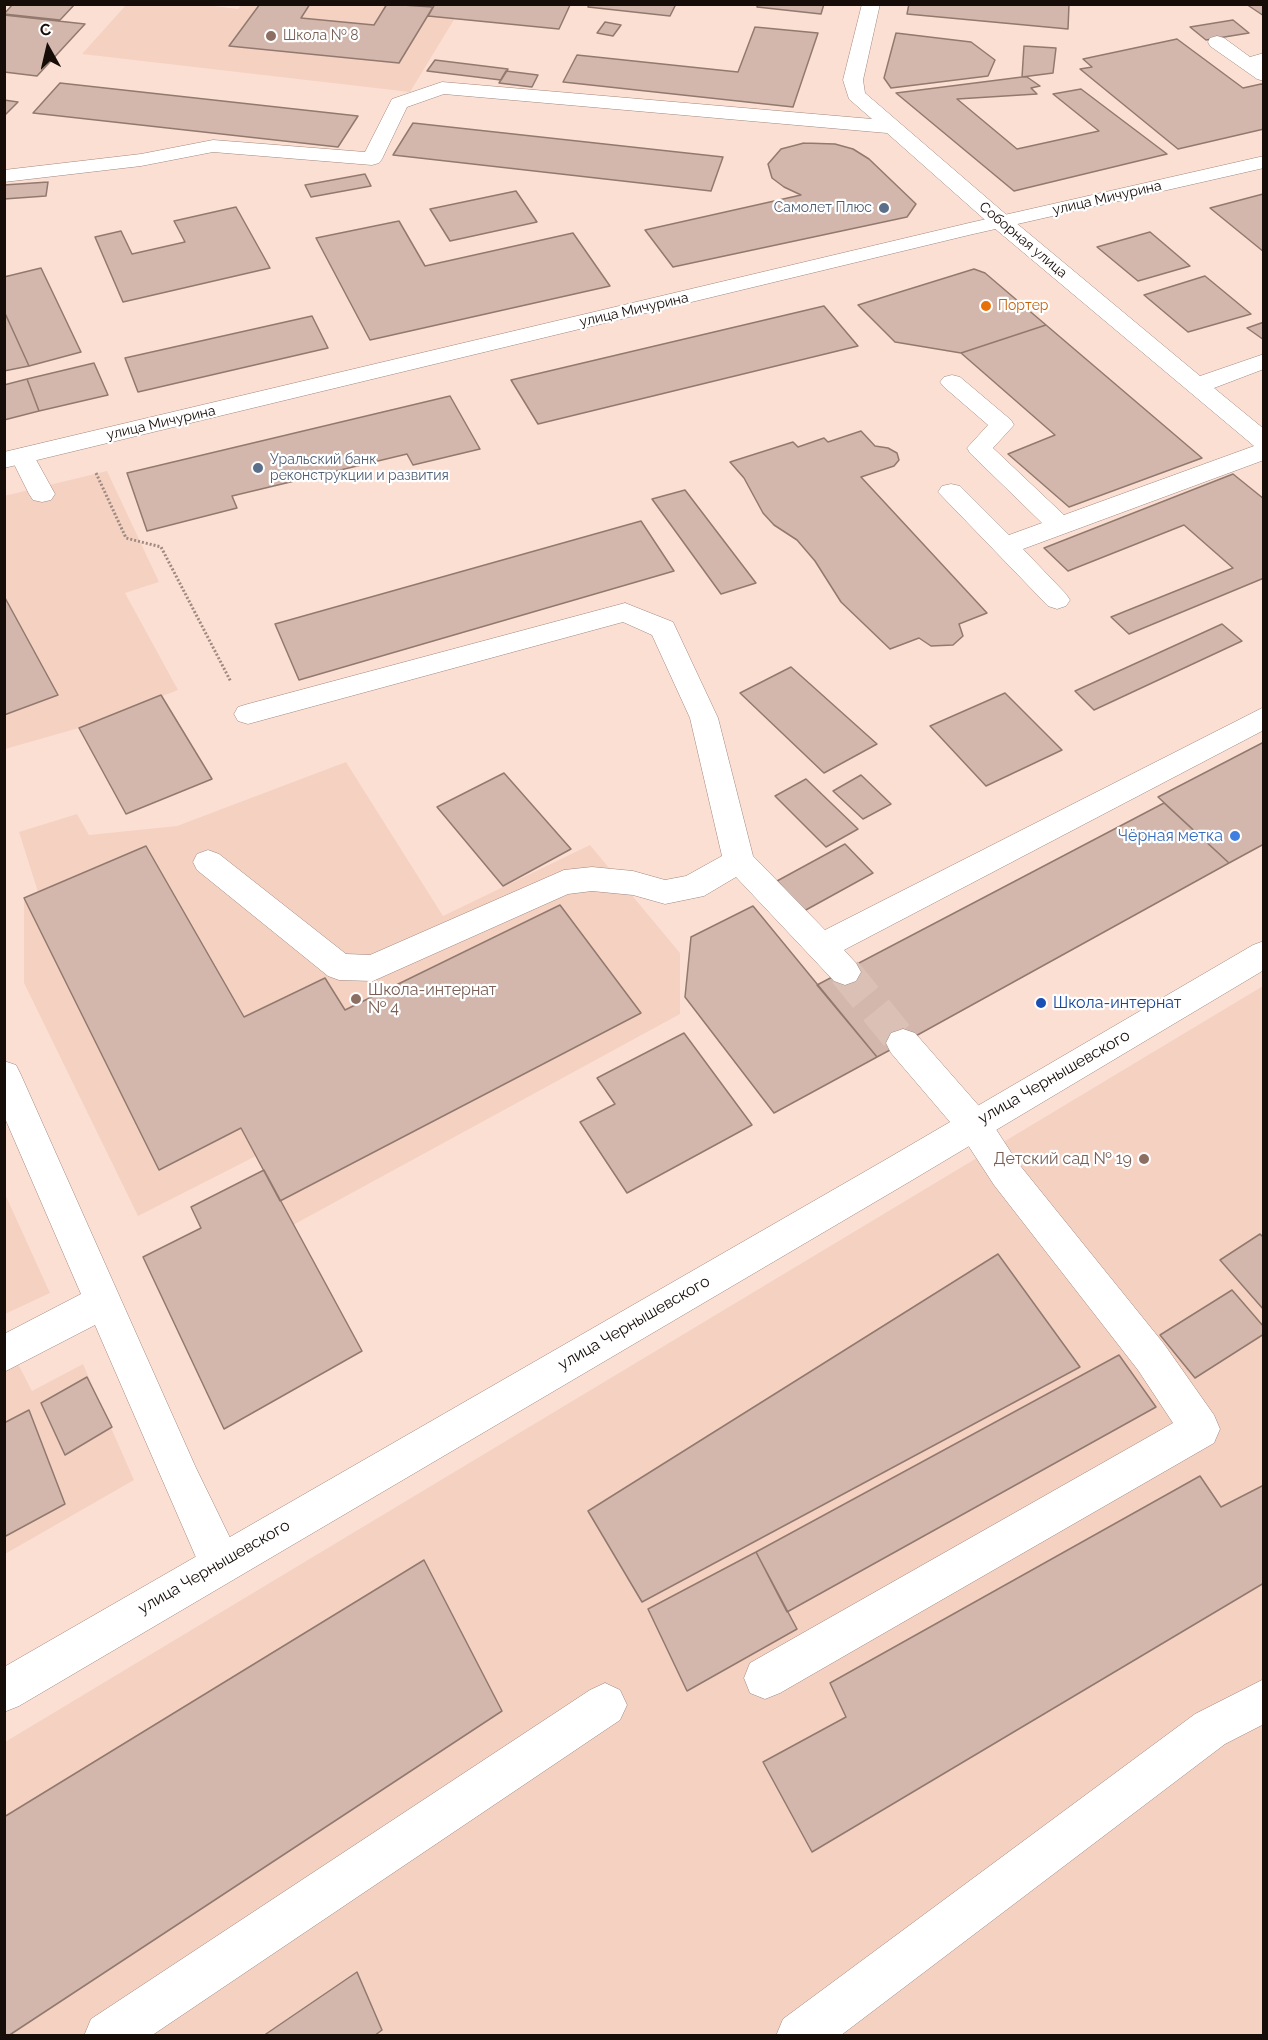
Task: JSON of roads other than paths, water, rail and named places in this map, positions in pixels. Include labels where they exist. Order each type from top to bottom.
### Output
[{"type":"main road","name":"Соборная улица","points":[[871,4],[853,80],[856,95],[1001,222],[1263,442]]},
{"type":"main road","points":[[1217,42],[1255,61],[1263,75]]},
{"type":"main road","points":[[4,176],[141,160],[213,146],[372,159],[399,103],[442,88],[892,127]]},
{"type":"main road","name":"улица Мичурина","points":[[13,458],[1001,222],[1263,162]]},
{"type":"main road","points":[[1196,386],[1263,362]]},
{"type":"main road","points":[[952,382],[1002,425],[978,448],[1060,526]]},
{"type":"main road","points":[[1005,546],[1263,451]]},
{"type":"main road","points":[[13,458],[42,494]]},
{"type":"main road","points":[[951,492],[1057,600]]},
{"type":"main road","points":[[248,714],[625,612],[663,629],[704,718],[739,861],[845,972]]},
{"type":"main road","points":[[820,947],[1263,717]]},
{"type":"main road","points":[[207,862],[339,967],[373,968],[564,882],[592,879],[633,883],[665,892],[693,887],[739,861]]},
{"type":"main road","name":"улица Чернышевского","points":[[4,1691],[1263,954]]},
{"type":"main road","points":[[765,1678],[1200,1429],[1151,1357],[1006,1174],[974,1125],[903,1043]]},
{"type":"main road","points":[[4,1075],[102,1302],[220,1563]]},
{"type":"main road","points":[[4,1354],[102,1302]]},
{"type":"main road","points":[[800,2036],[1210,1729],[1263,1700]]},
{"type":"main road","points":[[108,2036],[605,1705]]},
{"type":"tunnel","points":[[845,972],[903,1043]]},
{"type":"place","name":"Школа № 8","points":[[271,36]]},
{"type":"place","name":"Самолет Плюс","points":[[884,208]]},
{"type":"place","name":"Портер","points":[[986,306]]},
{"type":"place","name":"Уральский банк реконструкции и развития","points":[[258,468]]},
{"type":"place","name":"Чёрная метка","points":[[1235,836]]},
{"type":"place","name":"Школа-интернат № 4","points":[[356,999]]},
{"type":"place","name":"Школа-интернат","points":[[1041,1003]]},
{"type":"place","name":"Детский сад № 19","points":[[1144,1159]]}]
